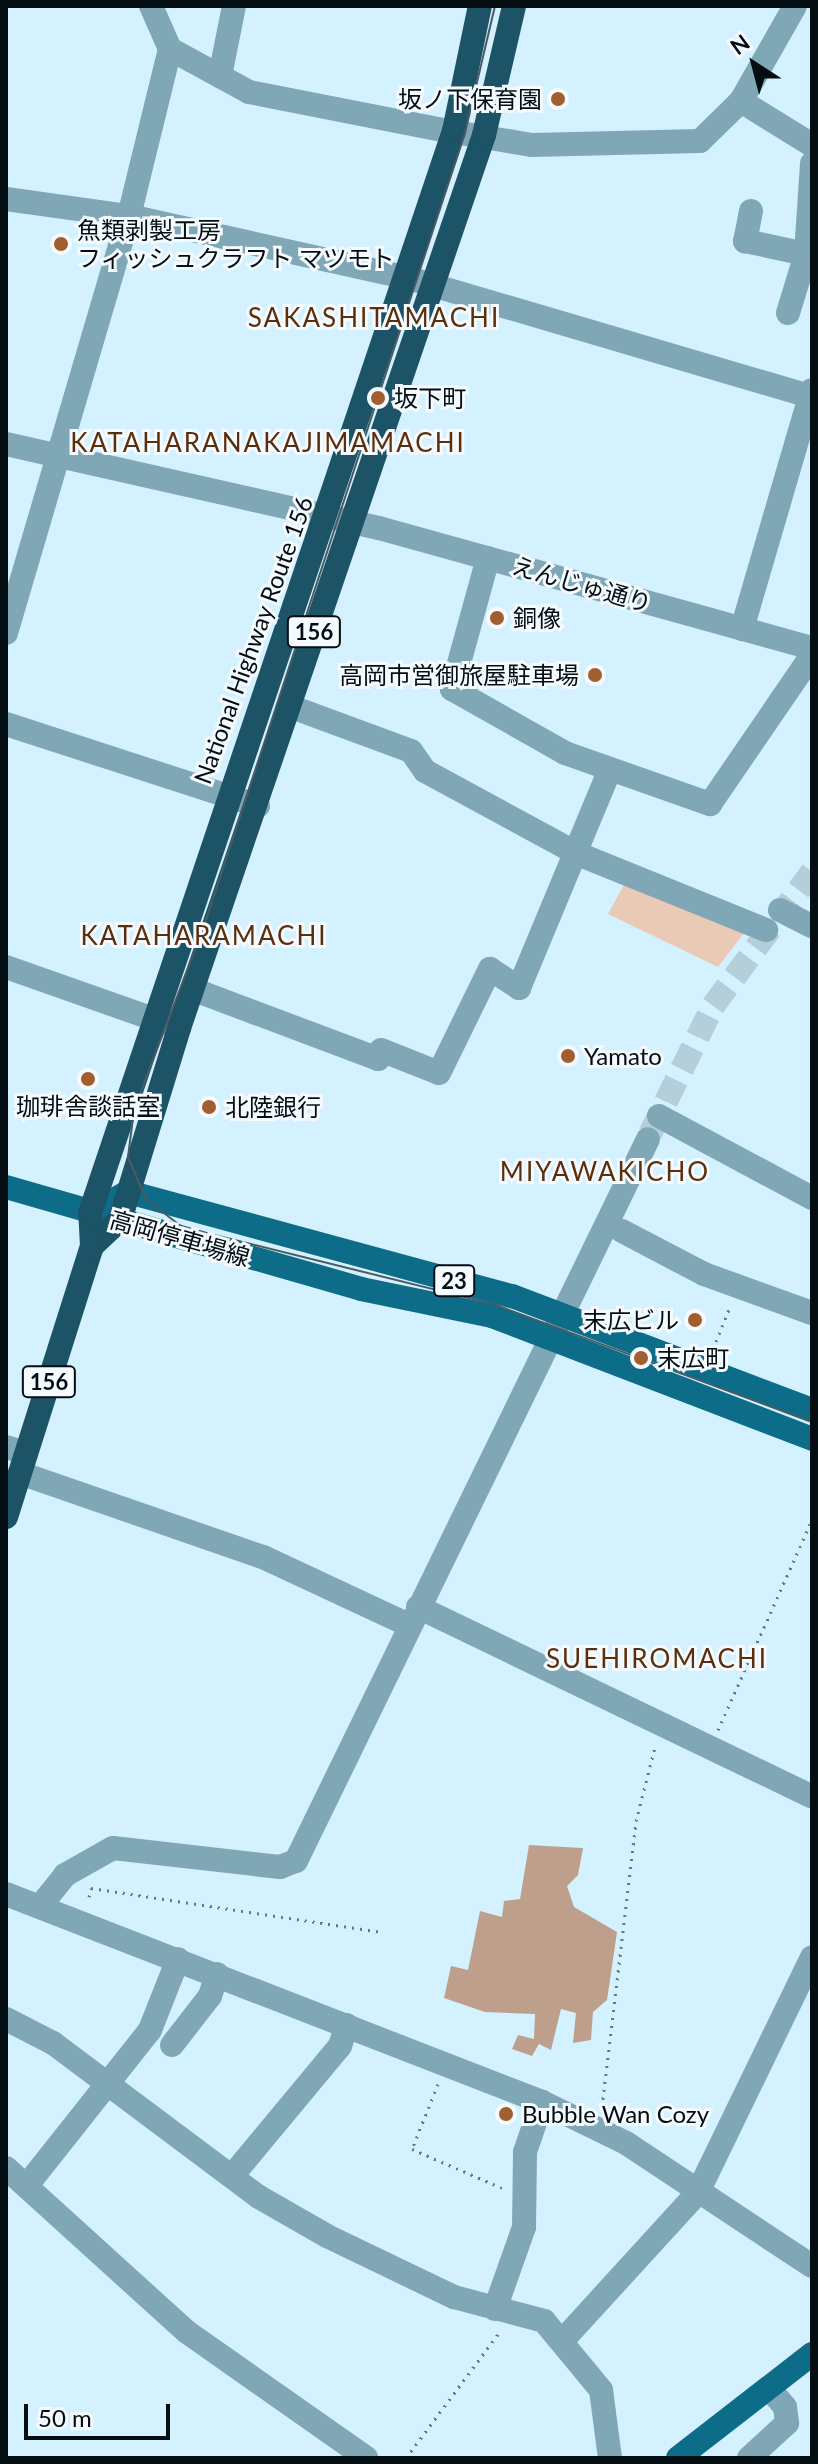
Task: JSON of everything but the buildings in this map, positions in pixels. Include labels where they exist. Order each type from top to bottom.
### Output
[{"type":"highway","name":"National Highway Route 156","points":[[6,1517],[18,1458],[92,1246],[90,1213],[227,795],[327,518],[454,131],[480,6]]},
{"type":"highway","name":"156","points":[[120,1220],[192,989],[258,806],[430,284],[484,135],[514,6]]},
{"type":"highway","name":"National Highway Route 156","points":[[92,1246],[120,1220]]},
{"type":"main road","points":[[6,1187],[90,1213]]},
{"type":"main road","name":"高岡停車場線","points":[[90,1213],[128,1192],[558,1314],[812,1410]]},
{"type":"main road","name":"高岡停車場線","points":[[90,1213],[361,1289],[492,1316],[545,1339],[809,1431]]},
{"type":"main road","points":[[678,2458],[812,2354]]},
{"type":"street","points":[[6,633],[129,216],[170,49],[151,6]]},
{"type":"street","points":[[220,76],[234,6]]},
{"type":"street","points":[[170,49],[220,76],[300,105],[454,131],[593,147],[700,141],[741,101],[795,6]]},
{"type":"street","points":[[741,101],[812,145]]},
{"type":"street","points":[[799,303],[806,254],[812,163]]},
{"type":"street","points":[[6,199],[129,216],[405,277],[811,395],[742,629]]},
{"type":"street","points":[[751,211],[745,241],[806,254]]},
{"type":"street","name":"えんじゅ通り","points":[[6,444],[352,522],[812,648]]},
{"type":"street","points":[[488,558],[452,689],[565,753],[710,804],[812,655]]},
{"type":"street","points":[[289,706],[411,751],[425,771],[578,854],[766,930]]},
{"type":"street","points":[[6,724],[258,806]]},
{"type":"street","points":[[192,989],[378,1059],[381,1050],[439,1073],[490,969],[519,988],[578,854],[610,769]]},
{"type":"street","points":[[780,910],[812,926]]},
{"type":"street","points":[[6,967],[179,1028]]},
{"type":"street","points":[[659,1116],[812,1198]]},
{"type":"street","points":[[41,1905],[65,1875],[113,1848],[280,1867],[296,1861],[545,1339],[648,1139]]},
{"type":"street","points":[[622,1231],[738,1285],[812,1313]]},
{"type":"street","points":[[18,1458],[414,1616],[661,1724],[812,1797]]},
{"type":"street","points":[[6,1894],[41,1905],[542,2102],[599,2131],[812,2266]]},
{"type":"street","points":[[564,2339],[698,2192],[812,1957]]},
{"type":"street","points":[[28,2184],[150,2030],[178,1959]]},
{"type":"street","points":[[172,2045],[210,1996],[217,1974]]},
{"type":"street","points":[[6,2019],[110,2084],[232,2176],[327,2236],[454,2297],[544,2321],[564,2339],[601,2390],[610,2458]]},
{"type":"street","points":[[232,2176],[340,2046],[347,2025]]},
{"type":"street","points":[[504,2311],[524,2227],[520,2196],[542,2102]]},
{"type":"street","points":[[6,2168],[28,2184],[187,2332],[366,2458]]},
{"type":"street","points":[[749,2458],[787,2423],[769,2388]]},
{"type":"path","points":[[711,1352],[738,1285]]},
{"type":"path","points":[[710,1748],[812,1520]]},
{"type":"path","points":[[599,2131],[636,1821],[661,1724]]},
{"type":"path","points":[[89,1897],[91,1888],[382,1932]]},
{"type":"path","points":[[439,2080],[412,2149],[520,2196]]},
{"type":"path","points":[[406,2458],[504,2311]]},
{"type":"shaded area","points":[[626,881],[747,929],[718,967],[608,914]]},
{"type":"shaded area","points":[[529,1845],[583,1848],[578,1875],[567,1886],[574,1907],[617,1932],[607,2000],[593,2012],[591,2040],[573,2043],[576,2013],[561,2009],[551,2050],[539,2044],[532,2056],[512,2049],[518,2035],[534,2039],[535,2014],[485,2012],[444,1998],[451,1966],[468,1970],[480,1911],[502,1917],[504,1901],[520,1899]]},
{"type":"tunnel","points":[[650,1134],[713,1006],[812,872]]},
{"type":"tram line","points":[[495,6],[465,133],[205,923],[134,1110],[128,1157],[146,1199],[182,1227],[493,1304],[812,1422]]},
{"type":"place","name":"坂ノ下保育園","points":[[558,99]]},
{"type":"place","name":"魚類剥製工房 フィッシュクラフト マツモト","points":[[61,244]]},
{"type":"place","name":"坂下町","points":[[378,398]]},
{"type":"place","name":"銅像","points":[[497,618]]},
{"type":"place","name":"高岡市営御旅屋駐車場","points":[[595,675]]},
{"type":"place","name":"Yamato","points":[[568,1056]]},
{"type":"place","name":"珈琲舎談話室","points":[[88,1079]]},
{"type":"place","name":"北陸銀行","points":[[209,1107]]},
{"type":"place","name":"末広ビル","points":[[695,1320]]},
{"type":"place","name":"末広町","points":[[641,1358]]},
{"type":"place","name":"Bubble Wan Cozy","points":[[506,2114]]},
{"type":"district","name":"SAKASHITAMACHI","points":[[374,318]]},
{"type":"district","name":"KATAHARANAKAJIMAMACHI","points":[[268,443]]},
{"type":"district","name":"KATAHARAMACHI","points":[[204,936]]},
{"type":"district","name":"MIYAWAKICHO","points":[[605,1172]]},
{"type":"district","name":"SUEHIROMACHI","points":[[657,1659]]}]
